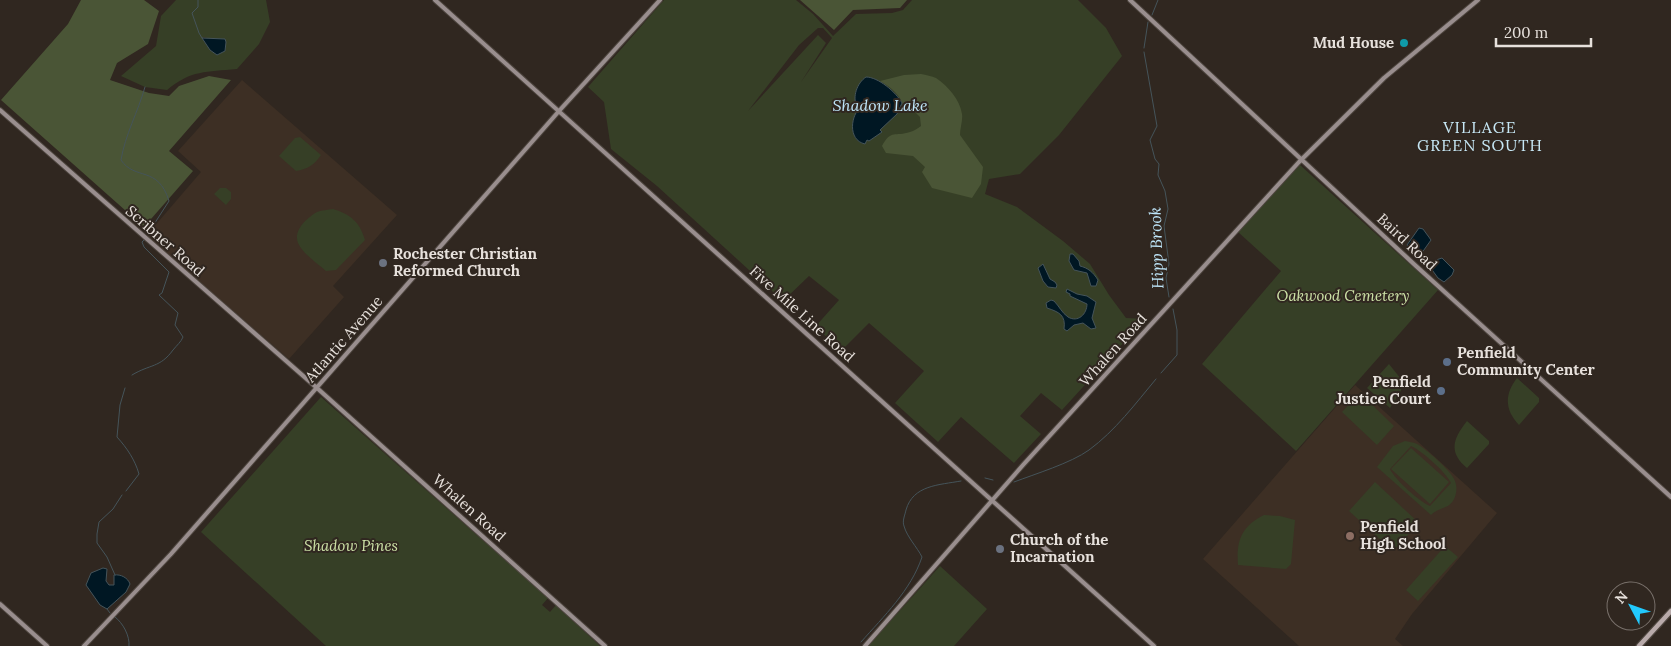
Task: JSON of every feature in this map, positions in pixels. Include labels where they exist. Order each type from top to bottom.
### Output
[{"type":"main road","points":[[1639,646],[1671,611]]},
{"type":"street","name":"Five Mile Line Road","points":[[435,0],[1154,646]]},
{"type":"street","name":"Atlantic Avenue","points":[[84,646],[171,554],[559,111],[660,0]]},
{"type":"street","name":"Baird Road","points":[[1130,0],[1301,160],[1671,497]]},
{"type":"street","name":"Whalen Road","points":[[865,646],[992,500],[1301,160],[1384,78],[1478,0]]},
{"type":"street","name":"Scribner Road","points":[[0,110],[317,388]]},
{"type":"street","name":"Whalen Road","points":[[317,388],[605,646]]},
{"type":"street","points":[[0,604],[47,646]]},
{"type":"shaded area","points":[[242,80],[397,215],[333,286],[344,297],[289,359],[146,236],[201,172],[178,151]]},
{"type":"shaded area","name":"Penfield High School","points":[[1355,385],[1497,513],[1412,614],[1395,639],[1403,646],[1299,646],[1203,559]]},
{"type":"green space","points":[[81,0],[144,0],[159,11],[148,44],[117,63],[110,80],[149,93],[169,96],[179,86],[209,76],[231,80],[169,151],[193,171],[144,227],[1,100],[68,24]]},
{"type":"green space","points":[[176,0],[266,0],[270,22],[259,44],[237,69],[192,75],[167,90],[145,87],[121,76],[156,46],[161,16]],"holes":[[[203,37],[226,42],[225,51],[217,55],[210,50]]]},
{"type":"green space","points":[[664,0],[796,0],[813,14],[833,36],[856,14],[892,13],[903,10],[912,0],[1078,0],[1106,28],[1122,56],[1059,135],[1020,174],[989,179],[985,194],[1017,207],[1063,241],[1090,264],[1126,318],[1145,319],[1062,410],[1041,393],[1020,416],[1041,434],[1014,463],[961,417],[938,442],[895,403],[924,371],[869,323],[842,350],[815,327],[839,300],[809,276],[783,301],[657,186],[611,149],[604,102],[588,87]],"holes":[[[818,28],[823,28],[832,38],[801,82],[826,43],[818,35],[748,111],[799,45]]]},
{"type":"green space","points":[[800,0],[907,0],[900,8],[853,10],[834,30]]},
{"type":"green space","points":[[921,74],[934,77],[940,81],[949,89],[959,104],[962,116],[960,135],[983,167],[981,184],[972,198],[932,188],[922,172],[925,167],[913,156],[886,153],[882,146],[891,135],[911,132],[921,126],[920,117],[913,110],[904,109],[901,100],[895,92],[880,81],[904,75]]},
{"type":"green space","points":[[300,137],[321,155],[310,166],[296,171],[279,156],[295,138]]},
{"type":"green space","name":"Oakwood Cemetery","points":[[1300,165],[1438,290],[1296,451],[1202,364],[1281,271],[1238,232]]},
{"type":"green space","points":[[220,188],[226,188],[231,192],[231,199],[226,205],[214,194]]},
{"type":"green space","points":[[333,209],[344,213],[354,220],[365,240],[336,270],[326,271],[300,247],[297,234],[305,221],[313,215],[319,211]]},
{"type":"green space","points":[[1389,364],[1401,379],[1401,391],[1390,408],[1367,388]]},
{"type":"green space","points":[[1517,378],[1539,398],[1539,402],[1519,425],[1511,414],[1508,402],[1510,390]]},
{"type":"green space","points":[[1360,393],[1394,426],[1377,445],[1342,412]]},
{"type":"green space","name":"Shadow Pines","points":[[321,397],[548,598],[542,605],[550,612],[556,605],[600,646],[326,646],[201,532]]},
{"type":"green space","points":[[1467,421],[1489,441],[1489,444],[1467,468],[1457,456],[1455,445],[1458,434]]},
{"type":"green space","points":[[1405,441],[1416,443],[1426,450],[1455,481],[1456,490],[1453,501],[1431,515],[1377,467],[1393,446]],"holes":[[[1411,446],[1439,468],[1451,483],[1430,506],[1408,490],[1390,469]]]},
{"type":"green space","points":[[1411,448],[1449,482],[1430,504],[1391,469]]},
{"type":"green space","points":[[1375,482],[1419,523],[1393,551],[1349,511]]},
{"type":"green space","points":[[1264,515],[1280,516],[1295,520],[1291,564],[1286,569],[1238,565],[1238,548],[1242,535],[1250,524]]},
{"type":"green space","points":[[1445,546],[1458,557],[1418,601],[1406,590]]},
{"type":"green space","points":[[940,566],[987,609],[954,646],[868,646]]},
{"type":"water","points":[[202,38],[225,39],[225,51],[217,55],[210,50]]},
{"type":"water","name":"Shadow Lake","points":[[866,77],[886,86],[896,94],[902,103],[897,114],[880,130],[882,132],[869,141],[867,140],[865,144],[855,138],[852,127],[855,115],[861,107],[857,107],[855,99],[856,90]]},
{"type":"water","points":[[1419,228],[1423,229],[1431,240],[1421,254],[1417,254],[1407,245]]},
{"type":"water","points":[[1070,254],[1073,254],[1079,261],[1080,266],[1088,269],[1094,275],[1098,280],[1096,286],[1091,286],[1087,273],[1074,270],[1069,261]]},
{"type":"water","points":[[1442,258],[1454,270],[1452,275],[1444,282],[1438,278],[1430,267],[1436,260]]},
{"type":"water","points":[[1043,264],[1050,279],[1057,285],[1056,288],[1048,287],[1043,281],[1038,268]]},
{"type":"water","points":[[1067,289],[1087,296],[1096,302],[1092,318],[1096,328],[1091,329],[1083,323],[1074,325],[1067,331],[1064,329],[1063,317],[1047,308],[1046,303],[1051,300],[1054,301],[1064,314],[1072,319],[1084,314],[1087,304],[1070,296],[1066,292]]},
{"type":"water","points":[[103,568],[107,569],[106,581],[109,585],[114,585],[114,575],[126,578],[130,584],[126,592],[107,609],[100,605],[86,585],[91,573]]},
{"type":"waterway","points":[[198,0],[198,7],[192,13],[202,38]]},
{"type":"waterway","name":"Hipp Brook","points":[[1152,15],[1158,0]]},
{"type":"waterway","name":"Hipp Brook","points":[[1144,48],[1148,22]]},
{"type":"waterway","name":"Hipp Brook","points":[[1144,52],[1157,126],[1150,140],[1155,159],[1159,164],[1158,175],[1165,191],[1168,209],[1164,226],[1169,264],[1166,278],[1169,297]]},
{"type":"waterway","points":[[145,87],[125,142],[121,160],[133,170],[159,182],[169,201],[149,232]]},
{"type":"waterway","points":[[132,375],[164,360],[183,337],[175,325],[178,313],[159,295],[162,293],[169,272],[144,247],[142,242],[144,240]]},
{"type":"waterway","name":"Hipp Brook","points":[[1161,373],[1177,355],[1177,330],[1173,309]]},
{"type":"waterway","name":"Hipp Brook","points":[[1014,482],[1063,464],[1089,450],[1116,426],[1156,379]]},
{"type":"waterway","points":[[125,388],[120,405],[117,437],[130,454],[139,474],[126,491]]},
{"type":"waterway","name":"Hipp Brook","points":[[985,478],[993,480]]},
{"type":"waterway","name":"Hipp Brook","points":[[861,642],[904,592],[922,557],[907,534],[903,524],[909,502],[914,495],[928,488],[961,481]]},
{"type":"waterway","points":[[115,575],[107,557],[97,543],[97,534],[99,522],[113,509],[122,495]]},
{"type":"waterway","points":[[107,609],[110,613]]},
{"type":"waterway","points":[[115,617],[125,630],[129,646]]},
{"type":"place","name":"Mud House","points":[[1404,43]]},
{"type":"place","name":"Rochester Christian Reformed Church","points":[[383,263]]},
{"type":"place","name":"Penfield Community Center","points":[[1447,362]]},
{"type":"place","name":"Penfield Justice Court","points":[[1441,391]]},
{"type":"place","name":"Penfield High School","points":[[1350,536]]},
{"type":"place","name":"Church of the Incarnation","points":[[1000,549]]},
{"type":"district","name":"VILLAGE GREEN SOUTH","points":[[1480,136]]}]
